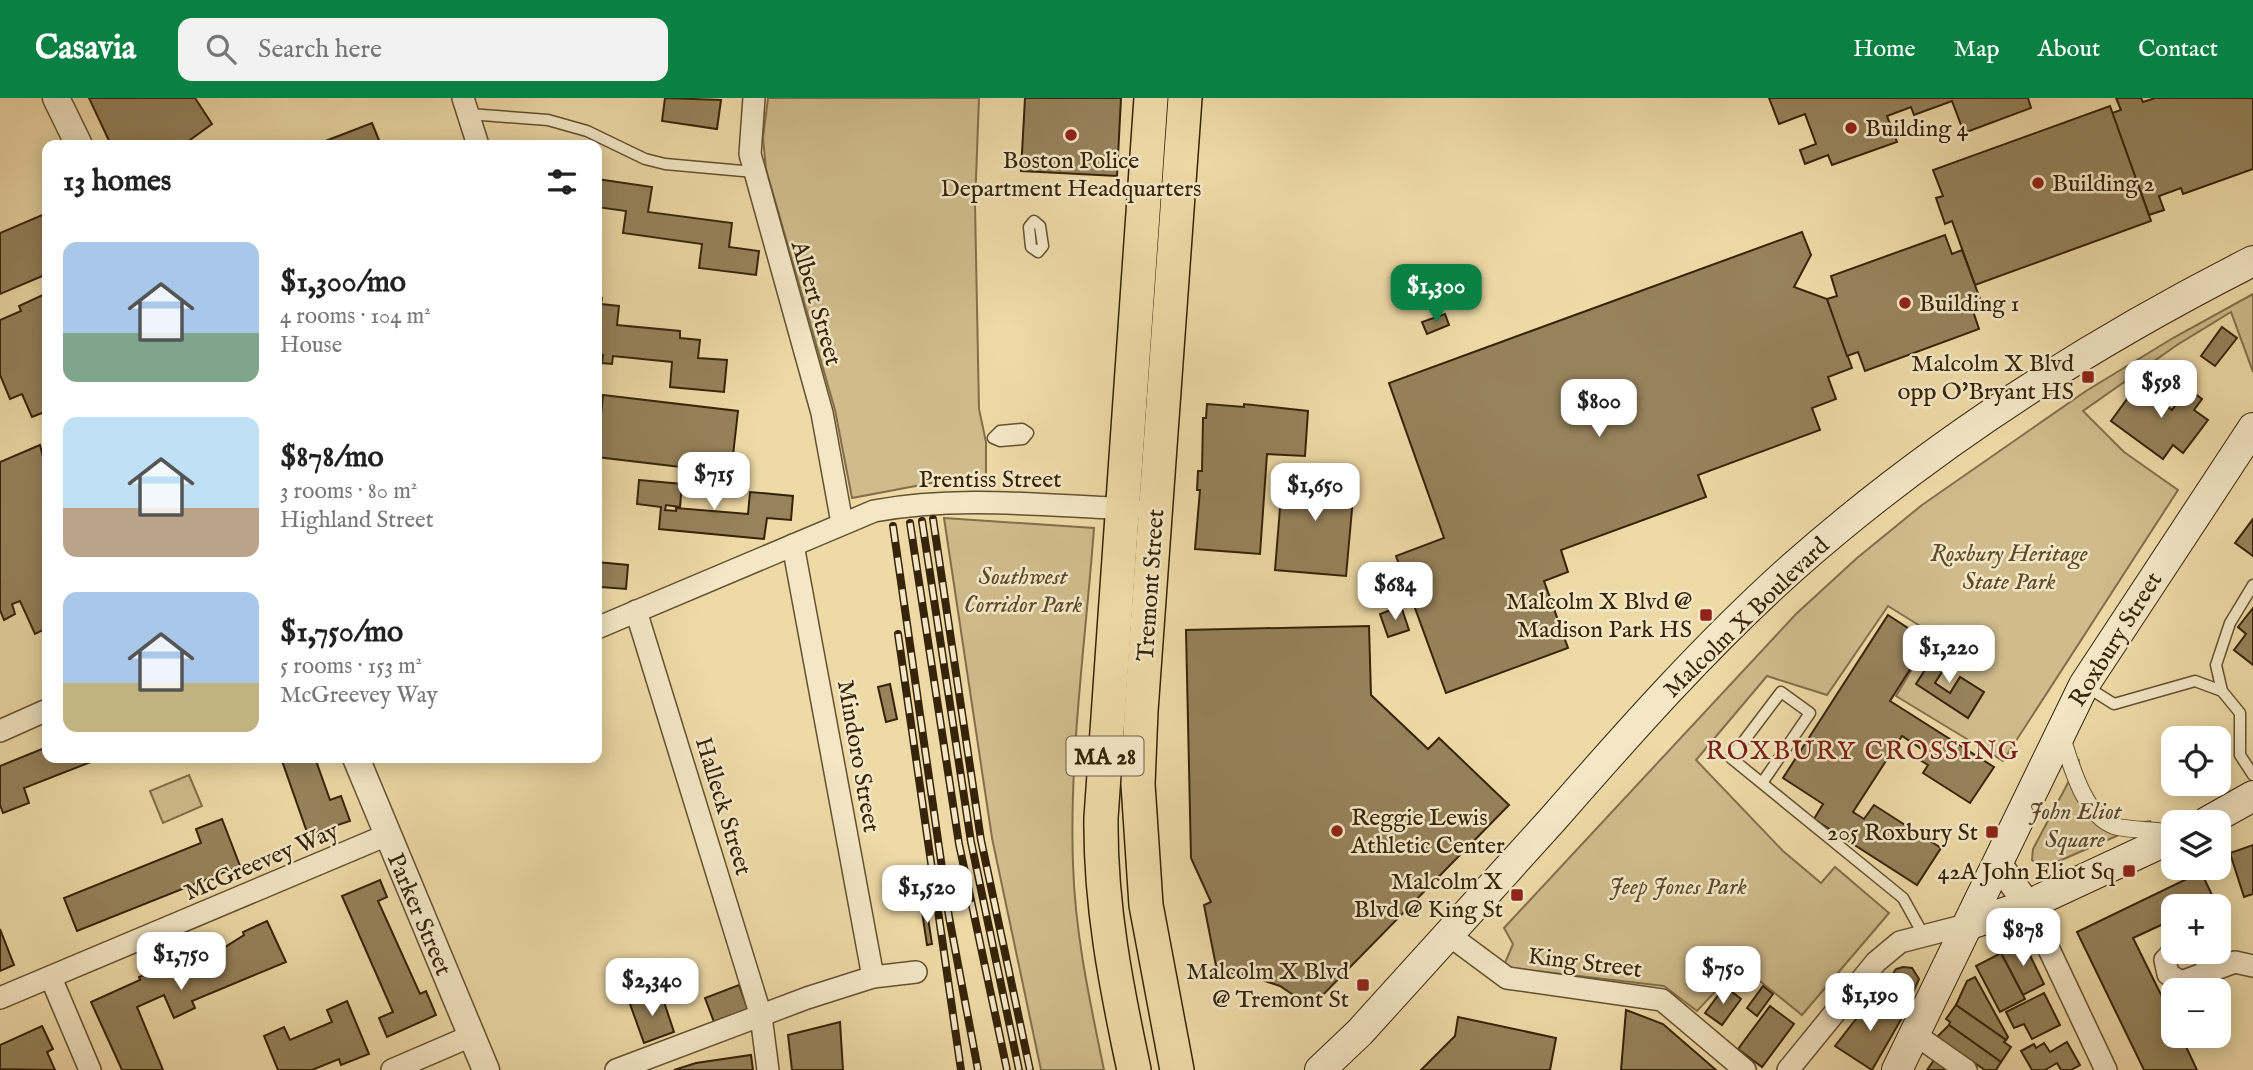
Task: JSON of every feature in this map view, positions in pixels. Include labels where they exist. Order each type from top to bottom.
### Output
[{"type":"main road","name":"Tremont Street","points":[[1151,98],[1139,510],[1140,845],[1148,916],[1178,1067]]},
{"type":"main road","name":"Tremont Street","points":[[1134,1070],[1109,943],[1101,860],[1103,773],[1139,510],[1185,98]]},
{"type":"main road","name":"Malcolm X Boulevard","points":[[1320,1070],[1360,1032],[1449,935],[1698,658],[1791,569],[1948,442],[2049,374],[2115,334],[2253,261]]},
{"type":"main road","name":"Roxbury Street","points":[[1897,1070],[2084,685],[2253,428]]},
{"type":"main road","points":[[2228,810],[2253,796]]},
{"type":"main road","points":[[1970,924],[2028,905],[2161,841]]},
{"type":"street","points":[[56,98],[77,140]]},
{"type":"street","name":"Albert Street","points":[[754,98],[749,138],[754,172],[822,413],[842,523]]},
{"type":"street","points":[[466,106],[476,140]]},
{"type":"street","name":"Prentiss Street","points":[[602,626],[842,523],[898,506],[976,500],[1139,510]]},
{"type":"street","name":"Mindoro Street","points":[[793,545],[873,977]]},
{"type":"street","name":"Halleck Street","points":[[636,611],[761,1016],[768,1070]]},
{"type":"street","points":[[0,731],[42,712]]},
{"type":"street","points":[[2060,732],[2079,788],[2099,815],[2114,826],[2161,833]]},
{"type":"street","name":"Parker Street","points":[[358,763],[486,1070]]},
{"type":"street","name":"McGreevey Way","points":[[0,999],[387,835]]},
{"type":"street","points":[[1997,862],[2028,905],[2106,1070]]},
{"type":"street","points":[[1788,1070],[1876,962],[1900,942],[1970,924]]},
{"type":"street","name":"King Street","points":[[1449,935],[1507,978],[1661,1000],[1745,1070]]},
{"type":"street","points":[[2166,964],[2168,974],[2181,982],[2235,962],[2253,966]]},
{"type":"street","points":[[2212,964],[2216,968]]},
{"type":"street","points":[[616,1070],[807,998],[873,977],[916,972]]},
{"type":"street","points":[[51,978],[90,1070]]},
{"type":"street","points":[[1916,1035],[1966,1070]]},
{"type":"street","points":[[392,1070],[471,1036]]},
{"type":"lane","points":[[466,106],[548,120],[587,131],[645,159],[665,164],[754,172]]},
{"type":"lane","points":[[2253,585],[2230,623],[2216,666],[2222,691],[2240,713],[2240,755],[2253,775]]},
{"type":"lane","points":[[2084,685],[2114,704],[2195,681],[2222,691]]},
{"type":"lane","points":[[1762,783],[1810,713],[1781,692],[1731,758],[1903,898],[1923,934]]},
{"type":"green space","points":[[768,98],[979,98],[975,205],[979,409],[986,442],[986,480],[958,478],[852,498],[835,410],[766,169],[763,138]]},
{"type":"green space","points":[[2253,294],[2253,372],[2231,312],[2177,345],[2083,411],[2124,452],[2178,490],[2003,761],[1896,696],[1933,634],[1888,606],[1827,695],[1767,676],[1696,760],[1783,851],[1821,883],[1835,867],[1889,913],[1802,1015],[1740,965],[1697,1011],[1664,986],[1512,968],[1505,963],[1513,944],[1504,928],[1796,614],[1857,558],[1922,505],[2086,391],[2173,338]]},
{"type":"green space","name":"Southwest Corridor Park","points":[[944,518],[1094,528],[1076,739],[1072,823],[1074,890],[1080,942],[1104,1070],[1041,1070],[992,838]]},
{"type":"green space","name":"John Eliot Square","points":[[2079,762],[2085,790],[2100,810],[2123,821],[2151,821],[2043,868],[2032,860],[2033,849]]},
{"type":"green space","points":[[189,775],[202,806],[163,823],[150,791]]},
{"type":"building","points":[[89,98],[195,98],[212,124],[190,140],[109,140]]},
{"type":"building","points":[[665,98],[721,100],[717,129],[662,121]]},
{"type":"building","name":"Boston Police Department Headquarters","points":[[1025,98],[1121,98],[1117,176],[1021,171]]},
{"type":"building","name":"Building 4","points":[[1769,98],[2028,98],[2031,108],[1964,133],[1952,101],[1914,115],[1911,107],[1887,116],[1897,142],[1832,165],[1828,155],[1805,164],[1800,150],[1816,144],[1805,114],[1779,124]]},
{"type":"building","points":[[2116,98],[2141,98],[2143,102],[2155,98],[2253,98],[2253,169],[2183,194],[2181,188],[2159,196],[2164,210],[2149,215],[2112,113],[2121,110]]},
{"type":"building","name":"Building 2","points":[[2110,106],[2151,221],[1975,285],[1952,221],[1945,224],[1936,198],[1943,196],[1933,170]]},
{"type":"building","points":[[372,123],[379,140],[328,140]]},
{"type":"building","points":[[602,180],[652,187],[648,212],[732,223],[729,247],[759,251],[756,275],[699,268],[702,244],[623,233],[626,211],[602,208]]},
{"type":"building","points":[[42,215],[42,276],[0,294],[0,233]]},
{"type":"building","points":[[1802,232],[1811,255],[1794,287],[1827,299],[1852,368],[1828,377],[1836,399],[1812,408],[1820,430],[1698,475],[1706,497],[1561,550],[1568,572],[1544,581],[1568,648],[1446,693],[1396,556],[1444,538],[1389,383]]},
{"type":"building","name":"Building 1","points":[[1945,235],[1952,254],[1962,250],[1983,307],[1973,311],[1979,329],[1865,371],[1858,352],[1847,356],[1827,299],[1837,296],[1831,276]]},
{"type":"building","points":[[42,295],[42,413],[32,417],[22,394],[10,399],[0,375],[0,320],[21,311],[19,306]]},
{"type":"building","points":[[602,304],[619,306],[617,325],[680,331],[680,338],[700,340],[698,358],[727,360],[724,392],[670,387],[672,362],[613,356],[612,364],[602,363]]},
{"type":"building","points":[[1445,314],[1449,325],[1427,334],[1422,322]]},
{"type":"building","points":[[2222,327],[2237,338],[2215,366],[2201,356]]},
{"type":"building","points":[[2179,382],[2202,399],[2194,410],[2208,420],[2183,453],[2173,445],[2163,459],[2111,421],[2138,384],[2172,410],[2179,400],[2170,393]]},
{"type":"building","points":[[603,395],[738,411],[731,473],[602,458]]},
{"type":"building","points":[[1207,404],[1244,407],[1244,404],[1308,411],[1305,456],[1267,454],[1260,554],[1195,549],[1200,490],[1197,490],[1198,471],[1202,471],[1203,418],[1206,418]]},
{"type":"building","points":[[40,445],[42,630],[35,634],[20,601],[12,604],[15,614],[4,620],[0,610],[0,462]]},
{"type":"building","points":[[1283,471],[1355,476],[1346,576],[1275,570]]},
{"type":"building","points":[[639,480],[682,484],[680,507],[666,505],[665,510],[676,511],[676,508],[748,514],[750,492],[793,496],[791,520],[767,518],[764,539],[659,529],[661,507],[637,504]]},
{"type":"building","points":[[2253,519],[2253,556],[2235,543]]},
{"type":"building","points":[[602,562],[628,565],[626,589],[602,587]]},
{"type":"building","points":[[1401,606],[1409,630],[1388,637],[1380,614]]},
{"type":"building","points":[[2253,608],[2253,665],[2234,650],[2246,634],[2238,627]]},
{"type":"building","points":[[1888,615],[1928,641],[1890,701],[1994,767],[1970,803],[1923,773],[1928,765],[1920,760],[1926,752],[1902,736],[1853,812],[1864,819],[1874,805],[1941,848],[1917,885],[1814,819],[1823,804],[1783,778]]},
{"type":"building","name":"Reggie Lewis Athletic Center","points":[[1369,626],[1371,695],[1428,749],[1439,738],[1509,805],[1311,1007],[1280,986],[1253,977],[1217,971],[1204,905],[1211,902],[1191,858],[1186,630]]},
{"type":"building","points":[[1942,643],[1955,651],[1935,683],[1950,693],[1960,677],[1984,692],[1968,718],[1916,684]]},
{"type":"building","points":[[890,684],[897,719],[886,722],[878,687]]},
{"type":"building","points":[[42,749],[42,763],[88,763],[24,788],[29,803],[3,813],[0,805],[0,766]]},
{"type":"building","points":[[283,763],[317,763],[330,800],[341,796],[350,821],[308,835]]},
{"type":"building","points":[[222,819],[240,866],[77,931],[64,898],[201,843],[196,829]]},
{"type":"building","points":[[2253,845],[2253,894],[2244,897],[2231,853]]},
{"type":"building","points":[[380,880],[387,897],[378,901],[420,994],[426,991],[436,1015],[387,1037],[379,1018],[393,1012],[342,896]]},
{"type":"building","points":[[2184,880],[2205,880],[2212,894],[2161,894],[2161,925],[2133,938],[2161,995],[2161,1048],[2187,1048],[2197,1070],[2144,1070],[2077,932]]},
{"type":"building","points":[[921,905],[926,905],[932,944],[927,945]]},
{"type":"building","points":[[267,921],[286,962],[192,1001],[195,1008],[174,1018],[164,995],[137,1007],[163,1070],[122,1070],[91,1002],[140,980],[139,977],[203,952],[205,956],[225,947],[244,935],[243,932]]},
{"type":"building","points":[[0,929],[14,965],[0,971]]},
{"type":"building","points":[[2023,941],[2044,984],[2023,995],[2001,953]]},
{"type":"building","points":[[2001,953],[2025,999],[2000,1012],[1976,966]]},
{"type":"building","points":[[1912,968],[1919,979],[1903,1016],[1877,998],[1896,969]]},
{"type":"building","points":[[1975,977],[2008,1037],[2006,1040],[1956,1005],[1967,981]]},
{"type":"building","points":[[739,985],[748,1010],[714,1022],[705,998]]},
{"type":"building","points":[[1725,986],[1741,999],[1722,1025],[1705,1013]]},
{"type":"building","points":[[1763,986],[1773,994],[1757,1016],[1747,1008]]},
{"type":"building","points":[[661,993],[674,1032],[644,1043],[630,1004]]},
{"type":"building","points":[[2044,993],[2060,1025],[2032,1039],[2024,1024],[2014,1028],[2006,1012]]},
{"type":"building","points":[[1874,996],[1903,1016],[1872,1070],[1835,1046]]},
{"type":"building","points":[[347,1001],[369,1054],[341,1065],[339,1059],[312,1070],[278,1070],[264,1036],[284,1027],[290,1040],[332,1022],[327,1010]]},
{"type":"building","points":[[1956,1005],[2006,1040],[2004,1042],[2011,1047],[2001,1062],[1949,1025],[1950,1022],[1946,1019]]},
{"type":"building","points":[[1770,1006],[1794,1024],[1762,1067],[1738,1049]]},
{"type":"building","points":[[1626,1010],[1663,1024],[1716,1070],[1621,1070]]},
{"type":"building","points":[[1458,1017],[1556,1038],[1550,1070],[1421,1070],[1455,1036]]},
{"type":"building","points":[[840,1022],[843,1070],[792,1070],[788,1035]]},
{"type":"building","points":[[1949,1025],[2001,1062],[1996,1070],[1985,1070],[1964,1056],[1962,1060],[1935,1039]]},
{"type":"building","points":[[42,1026],[53,1049],[47,1052],[55,1070],[0,1069],[0,1045]]},
{"type":"building","points":[[2067,1042],[2080,1065],[2071,1070],[2061,1070],[2057,1063],[2045,1070],[2032,1070],[2021,1051],[2034,1044],[2036,1048],[2044,1043],[2050,1052]]},
{"type":"building","points":[[751,1055],[753,1070],[674,1070],[696,1063]]},
{"type":"building","points":[[1934,1060],[1951,1070],[1927,1070]]},
{"type":"railway","points":[[933,519],[981,840],[1030,1070]]},
{"type":"railway","points":[[922,521],[971,842],[1019,1070]]},
{"type":"railway","points":[[910,523],[959,844],[1007,1070]]},
{"type":"railway","points":[[893,526],[949,917],[978,1070]]},
{"type":"railway","points":[[898,634],[961,1070]]},
{"type":"place","name":"Building 4","points":[[1851,128]]},
{"type":"place","name":"Boston Police Department Headquarters","points":[[1071,135]]},
{"type":"place","name":"Building 2","points":[[2038,183]]},
{"type":"place","name":"Building 1","points":[[1905,303]]},
{"type":"place","name":"Malcolm X Blvd opp O'Bryant HS","points":[[2088,377]]},
{"type":"place","name":"Malcolm X Blvd @ Madison Park HS","points":[[1706,615]]},
{"type":"place","name":"Reggie Lewis Athletic Center","points":[[1337,831]]},
{"type":"place","name":"205 Roxbury St","points":[[1992,832]]},
{"type":"place","name":"42A John Eliot Sq","points":[[2129,871]]},
{"type":"place","name":"Malcolm X Blvd @ King St","points":[[1517,895]]},
{"type":"place","name":"Malcolm X Blvd @ Tremont St","points":[[1363,985]]},
{"type":"district","name":"ROXBURY CROSSING","points":[[1863,750]]},
{"type":"park label","name":"Roxbury Heritage State Park","points":[[2009,567]]},
{"type":"park label","name":"Jeep Jones Park","points":[[1678,886]]}]
